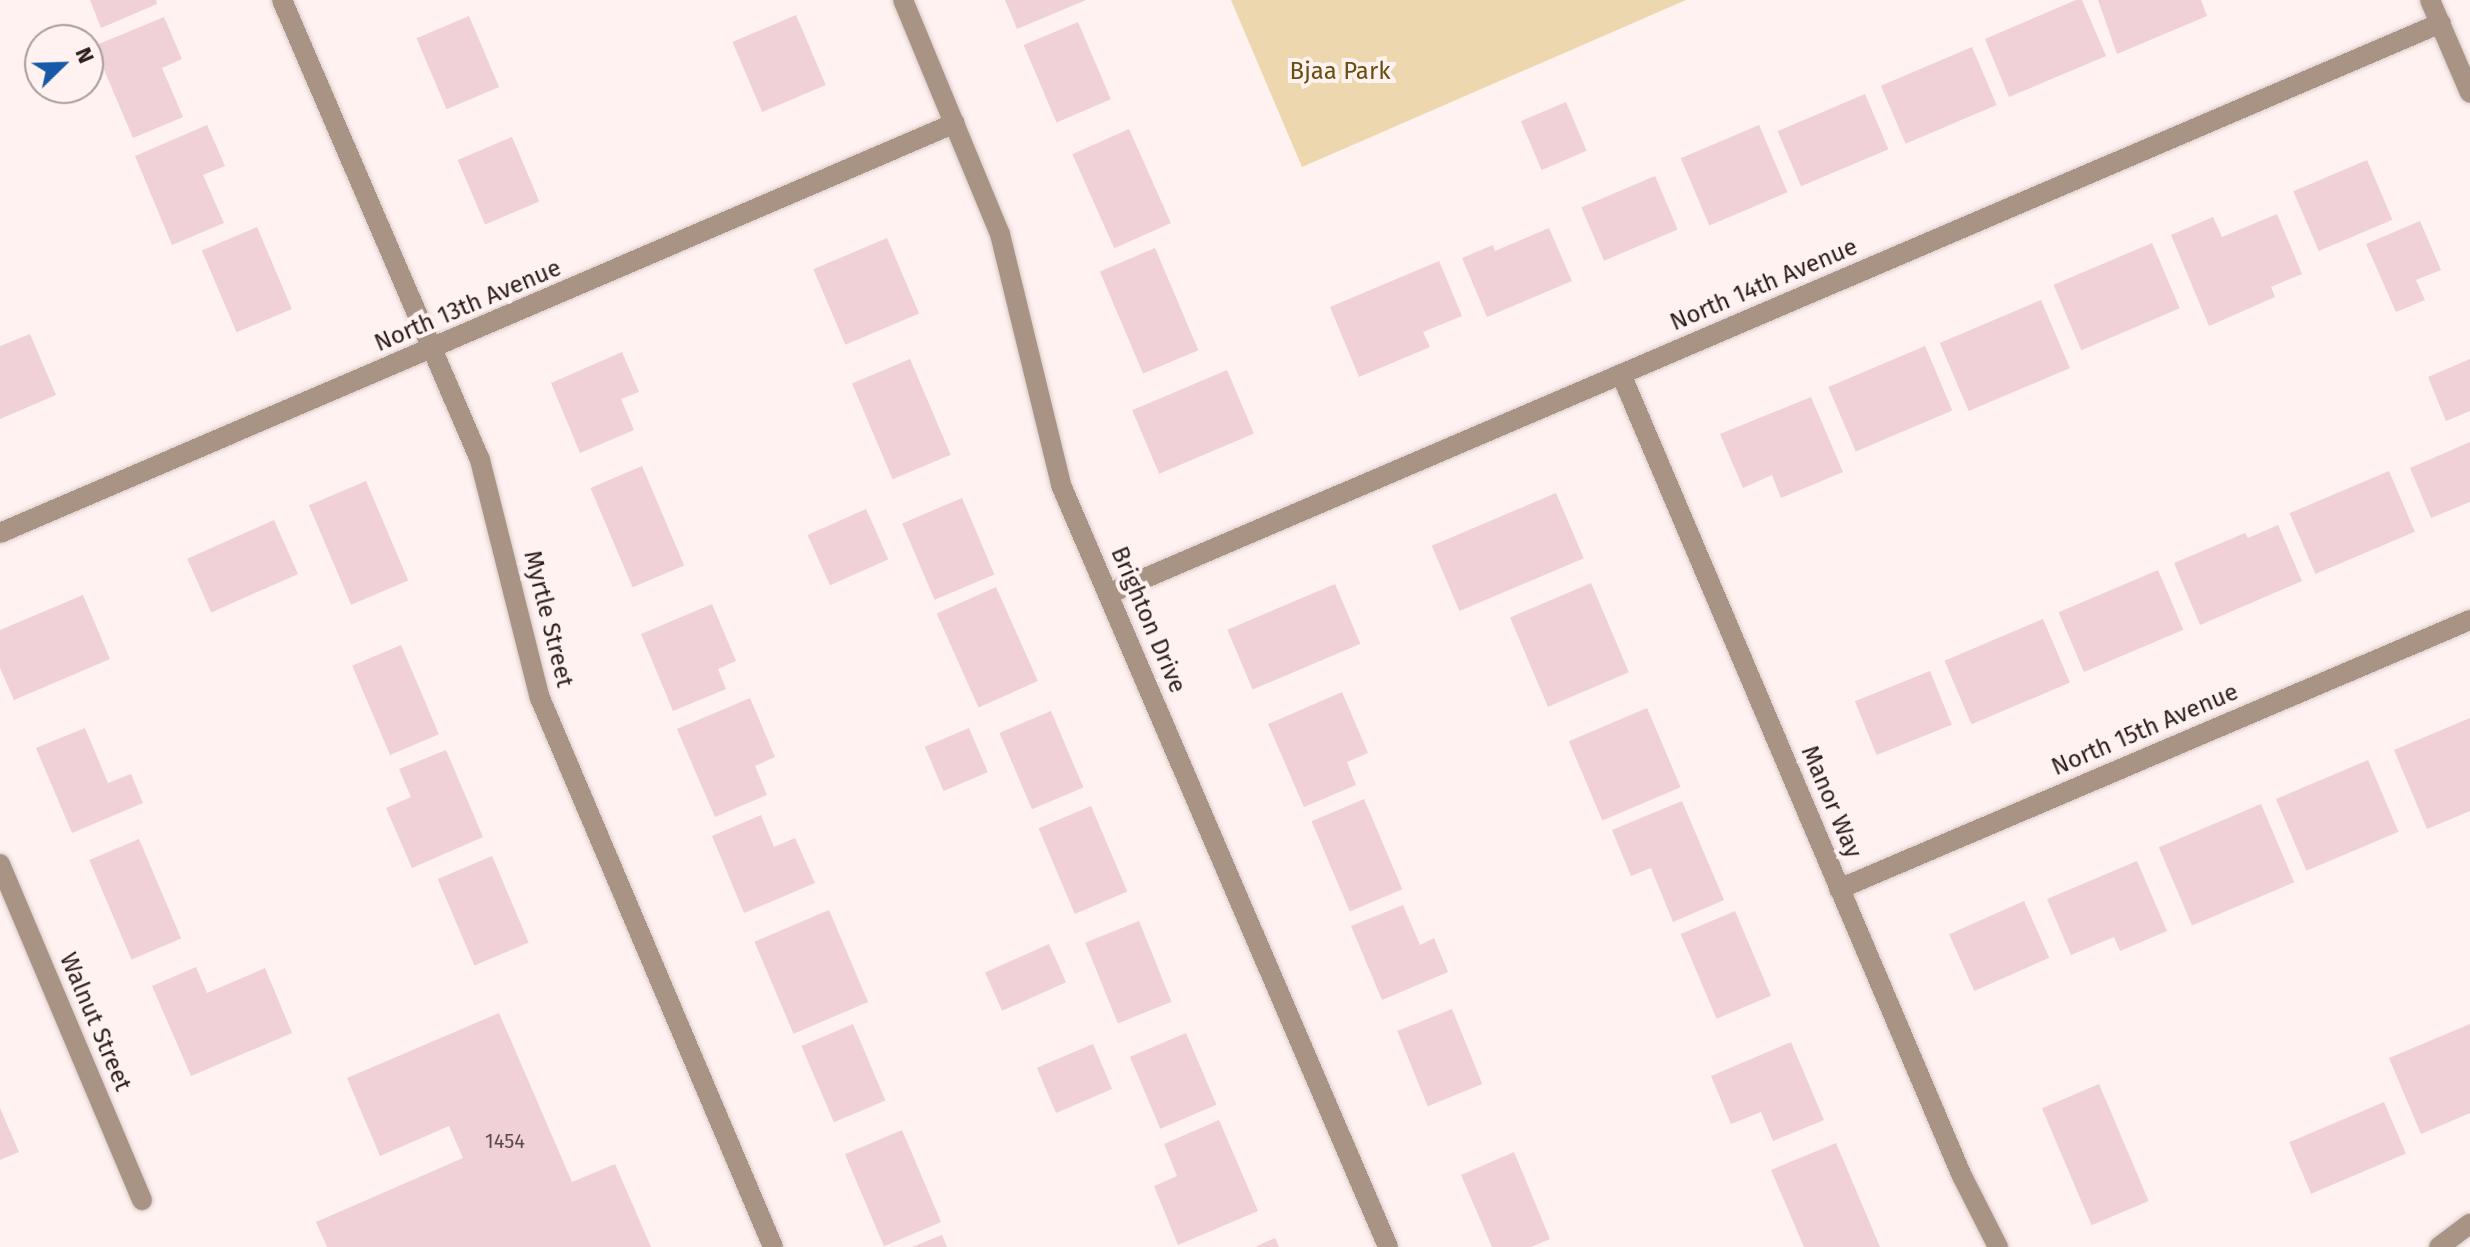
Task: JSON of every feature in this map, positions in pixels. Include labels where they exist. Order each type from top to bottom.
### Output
[{"type":"street","name":"Myrtle Street","points":[[282,0],[491,491],[540,698],[773,1247]]},
{"type":"street","name":"Brighton Drive","points":[[903,0],[955,123],[1013,275],[1052,457],[1388,1247]]},
{"type":"street","points":[[2430,0],[2470,93]]},
{"type":"street","name":"North 14th Avenue","points":[[1108,594],[2441,23]]},
{"type":"street","name":"North 13th Avenue","points":[[0,533],[433,350],[955,123]]},
{"type":"street","name":"Manor Way","points":[[1621,374],[1962,1176],[1998,1247]]},
{"type":"street","name":"North 15th Avenue","points":[[1839,889],[2470,620]]},
{"type":"street","name":"Walnut Street","points":[[0,864],[142,1200]]},
{"type":"street","points":[[2439,1247],[2470,1224]]},
{"type":"green space","name":"Bjaa Park","points":[[1231,0],[1686,0],[1302,167]]},
{"type":"building","points":[[90,0],[156,0],[157,4],[104,27],[99,24]]},
{"type":"building","points":[[1005,0],[1086,0],[1017,29]]},
{"type":"building","points":[[2082,0],[2106,56],[2009,97],[1985,39]]},
{"type":"building","points":[[2098,0],[2201,0],[2207,16],[2117,54]]},
{"type":"building","points":[[796,15],[826,85],[762,112],[732,42]]},
{"type":"building","points":[[469,16],[499,87],[447,109],[417,38]]},
{"type":"building","points":[[164,17],[182,59],[162,68],[183,117],[133,138],[104,70],[104,42]]},
{"type":"building","points":[[1078,22],[1111,99],[1057,122],[1024,45]]},
{"type":"building","points":[[1972,47],[1997,105],[1905,144],[1881,86]]},
{"type":"building","points":[[1865,94],[1888,149],[1801,186],[1778,131]]},
{"type":"building","points":[[1566,102],[1587,151],[1542,170],[1521,121]]},
{"type":"building","points":[[207,125],[225,166],[203,175],[224,223],[172,245],[135,156]]},
{"type":"building","points":[[1759,125],[1788,192],[1709,225],[1681,158]]},
{"type":"building","points":[[1129,129],[1171,223],[1114,248],[1072,154]]},
{"type":"building","points":[[512,137],[539,201],[485,224],[458,160]]},
{"type":"building","points":[[2367,160],[2392,220],[2319,251],[2293,191]]},
{"type":"building","points":[[1655,176],[1678,229],[1604,261],[1581,207]]},
{"type":"building","points":[[2277,214],[2302,274],[2271,287],[2275,297],[2209,326],[2171,235],[2213,217],[2222,237]]},
{"type":"building","points":[[2420,221],[2441,270],[2416,280],[2425,300],[2396,312],[2366,244]]},
{"type":"building","points":[[257,227],[292,309],[237,332],[202,250]]},
{"type":"building","points":[[1549,228],[1572,281],[1487,317],[1462,258],[1493,245],[1495,251]]},
{"type":"building","points":[[887,238],[919,313],[845,345],[813,269]]},
{"type":"building","points":[[2152,243],[2180,308],[2081,350],[2054,285]]},
{"type":"building","points":[[1155,248],[1198,350],[1143,374],[1100,271]]},
{"type":"building","points":[[1439,261],[1462,316],[1423,332],[1430,347],[1359,377],[1330,307]]},
{"type":"building","points":[[2041,300],[2070,368],[1969,411],[1940,343]]},
{"type":"building","points":[[30,334],[56,395],[0,419],[0,346]]},
{"type":"building","points":[[1925,346],[1952,410],[1856,451],[1828,387]]},
{"type":"building","points":[[622,352],[639,392],[621,399],[634,430],[580,453],[551,383]]},
{"type":"building","points":[[910,359],[951,455],[893,479],[852,384]]},
{"type":"building","points":[[2470,359],[2470,411],[2446,421],[2428,377]]},
{"type":"building","points":[[1227,370],[1254,434],[1159,474],[1132,410]]},
{"type":"building","points":[[1811,397],[1843,472],[1781,498],[1772,475],[1743,488],[1720,434]]},
{"type":"building","points":[[2470,442],[2470,502],[2431,518],[2410,468]]},
{"type":"building","points":[[642,466],[684,565],[633,587],[590,488]]},
{"type":"building","points":[[2389,471],[2415,532],[2315,574],[2290,513]]},
{"type":"building","points":[[366,481],[408,580],[351,605],[309,505]]},
{"type":"building","points":[[1556,493],[1584,558],[1459,611],[1432,546]]},
{"type":"building","points":[[962,498],[994,574],[935,600],[902,523]]},
{"type":"building","points":[[866,509],[888,559],[830,585],[808,535]]},
{"type":"building","points":[[274,520],[298,574],[211,613],[187,559]]},
{"type":"building","points":[[2278,525],[2302,581],[2200,625],[2174,563],[2245,533],[2248,538]]},
{"type":"building","points":[[2158,570],[2183,630],[2084,672],[2059,612]]},
{"type":"building","points":[[1591,583],[1629,672],[1548,707],[1510,617]]},
{"type":"building","points":[[1335,584],[1360,644],[1253,690],[1227,630]]},
{"type":"building","points":[[996,587],[1038,681],[979,708],[937,613]]},
{"type":"building","points":[[83,595],[110,659],[14,700],[0,668],[0,630]]},
{"type":"building","points":[[712,604],[736,661],[718,669],[726,689],[673,711],[641,634]]},
{"type":"building","points":[[2043,619],[2070,683],[1971,724],[1945,661]]},
{"type":"building","points":[[401,645],[439,734],[390,755],[352,666]]},
{"type":"building","points":[[1930,671],[1952,725],[1877,755],[1855,701]]},
{"type":"building","points":[[1342,692],[1368,753],[1347,762],[1356,785],[1304,807],[1268,724]]},
{"type":"building","points":[[750,698],[775,757],[755,766],[767,795],[715,817],[677,729]]},
{"type":"building","points":[[1647,708],[1681,787],[1602,820],[1569,741]]},
{"type":"building","points":[[1051,711],[1083,787],[1032,809],[999,733]]},
{"type":"building","points":[[2470,718],[2470,811],[2427,829],[2394,750]]},
{"type":"building","points":[[85,728],[108,783],[131,774],[143,803],[72,833],[36,748]]},
{"type":"building","points":[[969,728],[988,772],[944,791],[925,747]]},
{"type":"building","points":[[446,750],[483,837],[412,868],[386,808],[411,797],[399,769]]},
{"type":"building","points":[[2368,760],[2398,832],[2306,871],[2276,799]]},
{"type":"building","points":[[1364,799],[1402,889],[1350,911],[1312,821]]},
{"type":"building","points":[[1682,801],[1724,900],[1673,922],[1651,868],[1631,876],[1612,830]]},
{"type":"building","points":[[2261,804],[2294,882],[2192,926],[2159,847]]},
{"type":"building","points":[[1091,806],[1127,892],[1075,914],[1039,828]]},
{"type":"building","points":[[761,815],[774,847],[795,838],[815,883],[744,913],[712,836]]},
{"type":"building","points":[[139,839],[181,938],[131,960],[89,860]]},
{"type":"building","points":[[492,856],[529,943],[474,966],[438,879]]},
{"type":"building","points":[[2137,861],[2167,931],[2120,951],[2114,937],[2071,955],[2047,899]]},
{"type":"building","points":[[2024,901],[2049,958],[1974,991],[1949,934]]},
{"type":"building","points":[[1403,905],[1420,945],[1434,938],[1448,972],[1382,1000],[1351,926]]},
{"type":"building","points":[[829,910],[868,1002],[794,1034],[754,942]]},
{"type":"building","points":[[1735,911],[1771,996],[1717,1019],[1681,934]]},
{"type":"building","points":[[1139,921],[1172,1002],[1118,1023],[1085,943]]},
{"type":"building","points":[[1049,944],[1066,982],[1002,1011],[985,972]]},
{"type":"building","points":[[196,967],[207,993],[265,968],[292,1033],[191,1076],[152,986]]},
{"type":"building","points":[[1452,1009],[1482,1084],[1428,1106],[1397,1031]]},
{"type":"building","points":[[499,1013],[572,1182],[615,1164],[651,1247],[327,1247],[316,1222],[463,1158],[449,1126],[380,1156],[347,1078]]},
{"type":"building","points":[[853,1024],[885,1100],[834,1122],[801,1046]]},
{"type":"building","points":[[2470,1024],[2470,1113],[2421,1134],[2389,1058]]},
{"type":"building","points":[[1186,1033],[1216,1105],[1160,1129],[1130,1057]]},
{"type":"building","points":[[1791,1042],[1824,1120],[1773,1141],[1761,1112],[1731,1124],[1711,1076]]},
{"type":"building","points":[[1093,1044],[1112,1089],[1056,1113],[1037,1068]]},
{"type":"building","points":[[2099,1084],[2149,1201],[2092,1225],[2042,1108]]},
{"type":"building","points":[[2384,1102],[2406,1154],[2311,1194],[2289,1142]]},
{"type":"building","points":[[0,1108],[19,1152],[0,1160]]},
{"type":"building","points":[[1219,1120],[1258,1211],[1178,1245],[1154,1186],[1177,1176],[1164,1144]]},
{"type":"building","points":[[902,1130],[941,1222],[884,1246],[845,1154]]},
{"type":"building","points":[[1836,1143],[1880,1247],[1804,1247],[1771,1170]]},
{"type":"building","points":[[1514,1152],[1550,1239],[1531,1247],[1492,1247],[1461,1175]]},
{"type":"building","points":[[942,1235],[947,1247],[912,1247]]},
{"type":"building","points":[[1275,1238],[1279,1247],[1255,1247]]}]
